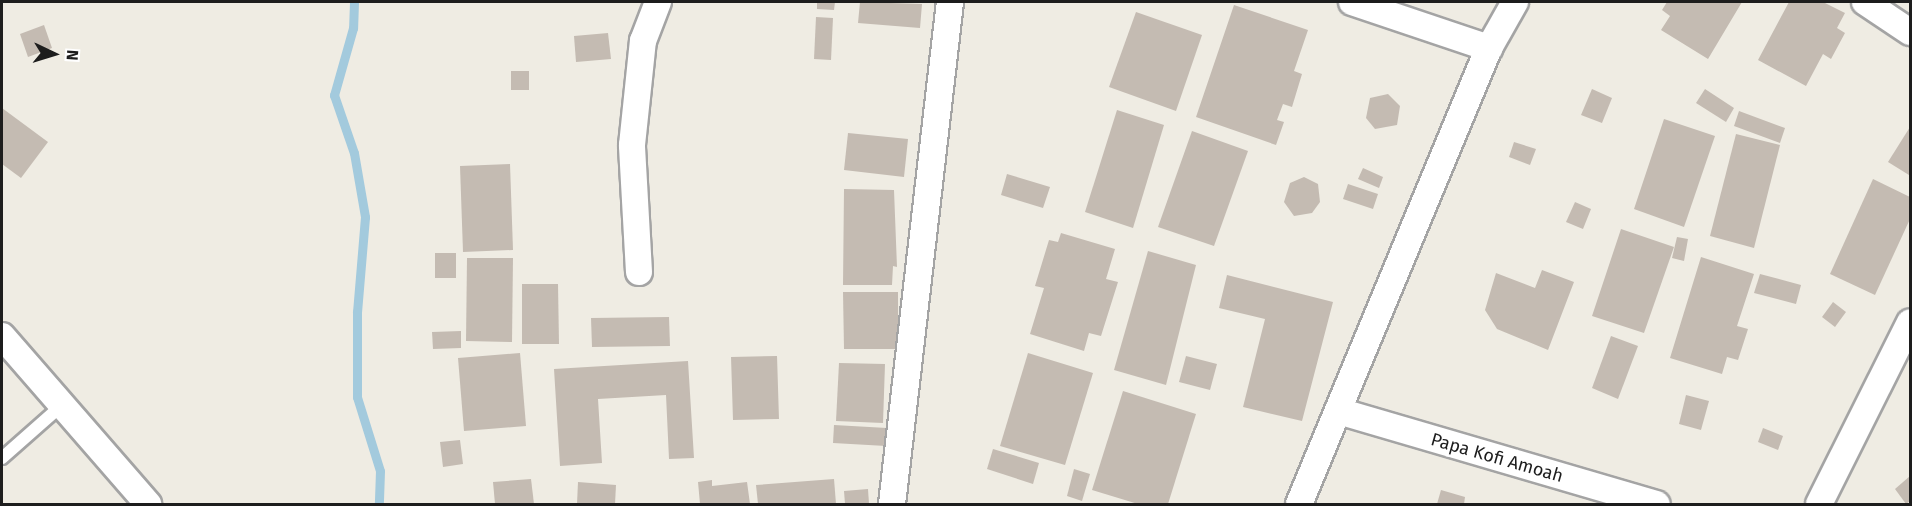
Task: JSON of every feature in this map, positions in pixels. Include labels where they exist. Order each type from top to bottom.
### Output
[{"type":"street","points":[[639,272],[632,145],[644,41],[657,2]]},
{"type":"street","points":[[892,504],[950,2]]},
{"type":"street","points":[[1352,2],[1489,48]]},
{"type":"street","points":[[1299,504],[1489,48],[1515,2]]},
{"type":"street","points":[[1865,2],[1911,32]]},
{"type":"street","points":[[1819,504],[1911,322]]},
{"type":"street","points":[[2,336],[148,504]]},
{"type":"street","name":"Papa Kofi Amoah","points":[[1338,411],[1657,504]]},
{"type":"lane","points":[[2,458],[61,406]]},
{"type":"building","points":[[817,2],[835,2],[834,10],[817,9]]},
{"type":"building","points":[[860,2],[922,4],[920,28],[858,23]]},
{"type":"building","points":[[1667,2],[1742,2],[1708,59],[1661,30],[1670,16],[1662,10]]},
{"type":"building","points":[[1789,2],[1823,2],[1845,13],[1837,28],[1845,33],[1831,59],[1823,54],[1806,86],[1758,60]]},
{"type":"building","points":[[1234,5],[1308,30],[1294,71],[1302,74],[1292,107],[1283,104],[1277,120],[1284,122],[1276,145],[1196,117]]},
{"type":"building","points":[[1136,12],[1202,35],[1176,111],[1109,87]]},
{"type":"building","points":[[816,17],[833,18],[831,60],[814,59]]},
{"type":"building","points":[[44,25],[52,48],[28,57],[20,34]]},
{"type":"building","points":[[608,33],[611,59],[576,62],[574,36]]},
{"type":"building","points":[[511,71],[529,71],[529,90],[511,90]]},
{"type":"building","points":[[1592,89],[1612,98],[1602,123],[1581,115]]},
{"type":"building","points":[[1705,89],[1734,108],[1726,122],[1696,103]]},
{"type":"building","points":[[1388,94],[1400,106],[1397,125],[1375,129],[1366,118],[1370,98]]},
{"type":"building","points":[[2,108],[48,142],[21,178],[2,164]]},
{"type":"building","points":[[1117,110],[1164,125],[1133,228],[1085,212]]},
{"type":"building","points":[[1739,111],[1785,128],[1780,143],[1734,126]]},
{"type":"building","points":[[1664,119],[1715,136],[1684,227],[1634,209]]},
{"type":"building","points":[[1910,127],[1910,173],[1909,175],[1888,162]]},
{"type":"building","points":[[1192,131],[1248,151],[1214,246],[1158,227]]},
{"type":"building","points":[[848,133],[908,139],[904,177],[844,170]]},
{"type":"building","points":[[1736,134],[1780,145],[1754,248],[1710,236]]},
{"type":"building","points":[[1514,142],[1536,149],[1530,165],[1509,157]]},
{"type":"building","points":[[510,164],[513,250],[463,252],[460,166]]},
{"type":"building","points":[[1363,168],[1383,177],[1379,188],[1358,179]]},
{"type":"building","points":[[1007,174],[1050,187],[1043,208],[1001,195]]},
{"type":"building","points":[[1304,177],[1318,184],[1320,202],[1312,213],[1294,216],[1284,202],[1290,183]]},
{"type":"building","points":[[1873,179],[1910,197],[1910,219],[1875,295],[1830,274]]},
{"type":"building","points":[[1348,184],[1378,194],[1373,209],[1343,199]]},
{"type":"building","points":[[844,189],[894,190],[897,267],[893,266],[892,285],[843,285]]},
{"type":"building","points":[[1575,202],[1591,209],[1583,229],[1566,222]]},
{"type":"building","points":[[1621,229],[1674,247],[1644,333],[1592,316]]},
{"type":"building","points":[[1061,233],[1115,249],[1106,279],[1118,282],[1101,336],[1089,333],[1084,351],[1030,334],[1044,288],[1035,286],[1049,240],[1058,242]]},
{"type":"building","points":[[1677,237],[1688,239],[1684,261],[1672,258]]},
{"type":"building","points":[[1148,251],[1196,265],[1166,385],[1114,370]]},
{"type":"building","points":[[435,253],[456,253],[456,278],[435,278]]},
{"type":"building","points":[[1701,257],[1754,274],[1737,326],[1748,329],[1738,360],[1727,357],[1722,374],[1670,358]]},
{"type":"building","points":[[467,258],[513,258],[512,342],[466,341]]},
{"type":"building","points":[[1542,270],[1574,282],[1548,350],[1497,329],[1485,310],[1496,273],[1535,288]]},
{"type":"building","points":[[1760,274],[1801,285],[1796,304],[1754,293]]},
{"type":"building","points":[[1227,275],[1333,302],[1302,421],[1243,407],[1265,319],[1219,308]]},
{"type":"building","points":[[522,284],[558,284],[559,344],[522,344]]},
{"type":"building","points":[[843,292],[898,292],[898,349],[844,349]]},
{"type":"building","points":[[1833,302],[1846,312],[1835,327],[1822,317]]},
{"type":"building","points":[[669,317],[670,346],[592,347],[591,318]]},
{"type":"building","points":[[461,331],[461,348],[433,349],[432,332]]},
{"type":"building","points":[[1611,336],[1638,346],[1618,399],[1592,388]]},
{"type":"building","points":[[520,353],[526,426],[464,431],[458,358]]},
{"type":"building","points":[[1028,353],[1093,373],[1065,465],[1000,446]]},
{"type":"building","points":[[777,356],[779,419],[733,420],[731,357]]},
{"type":"building","points":[[1186,356],[1217,364],[1210,390],[1179,382]]},
{"type":"building","points":[[688,361],[694,458],[669,459],[666,395],[598,399],[602,463],[560,466],[554,369]]},
{"type":"building","points":[[839,363],[885,364],[883,423],[836,421]]},
{"type":"building","points":[[1123,391],[1196,414],[1168,504],[1138,504],[1092,490]]},
{"type":"building","points":[[1686,395],[1709,401],[1701,430],[1679,424]]},
{"type":"building","points":[[834,425],[887,428],[886,446],[833,443]]},
{"type":"building","points":[[1763,428],[1783,436],[1778,450],[1758,442]]},
{"type":"building","points":[[460,440],[463,464],[443,467],[440,442]]},
{"type":"building","points":[[993,449],[1039,463],[1033,484],[987,469]]},
{"type":"building","points":[[1074,469],[1090,474],[1082,501],[1067,496]]},
{"type":"building","points":[[1910,476],[1910,501],[1906,504],[1895,489]]},
{"type":"building","points":[[531,479],[534,504],[495,504],[493,482]]},
{"type":"building","points":[[834,479],[836,504],[758,504],[756,485]]},
{"type":"building","points":[[712,480],[712,486],[747,482],[750,504],[700,504],[698,482]]},
{"type":"building","points":[[578,482],[616,485],[615,504],[577,504]]},
{"type":"building","points":[[868,489],[869,504],[845,504],[844,491]]},
{"type":"building","points":[[1441,490],[1465,497],[1464,504],[1437,504]]},
{"type":"waterway","points":[[354,2],[353,28],[334,95],[354,153],[365,217],[357,312],[357,397],[380,471],[379,504]]}]
